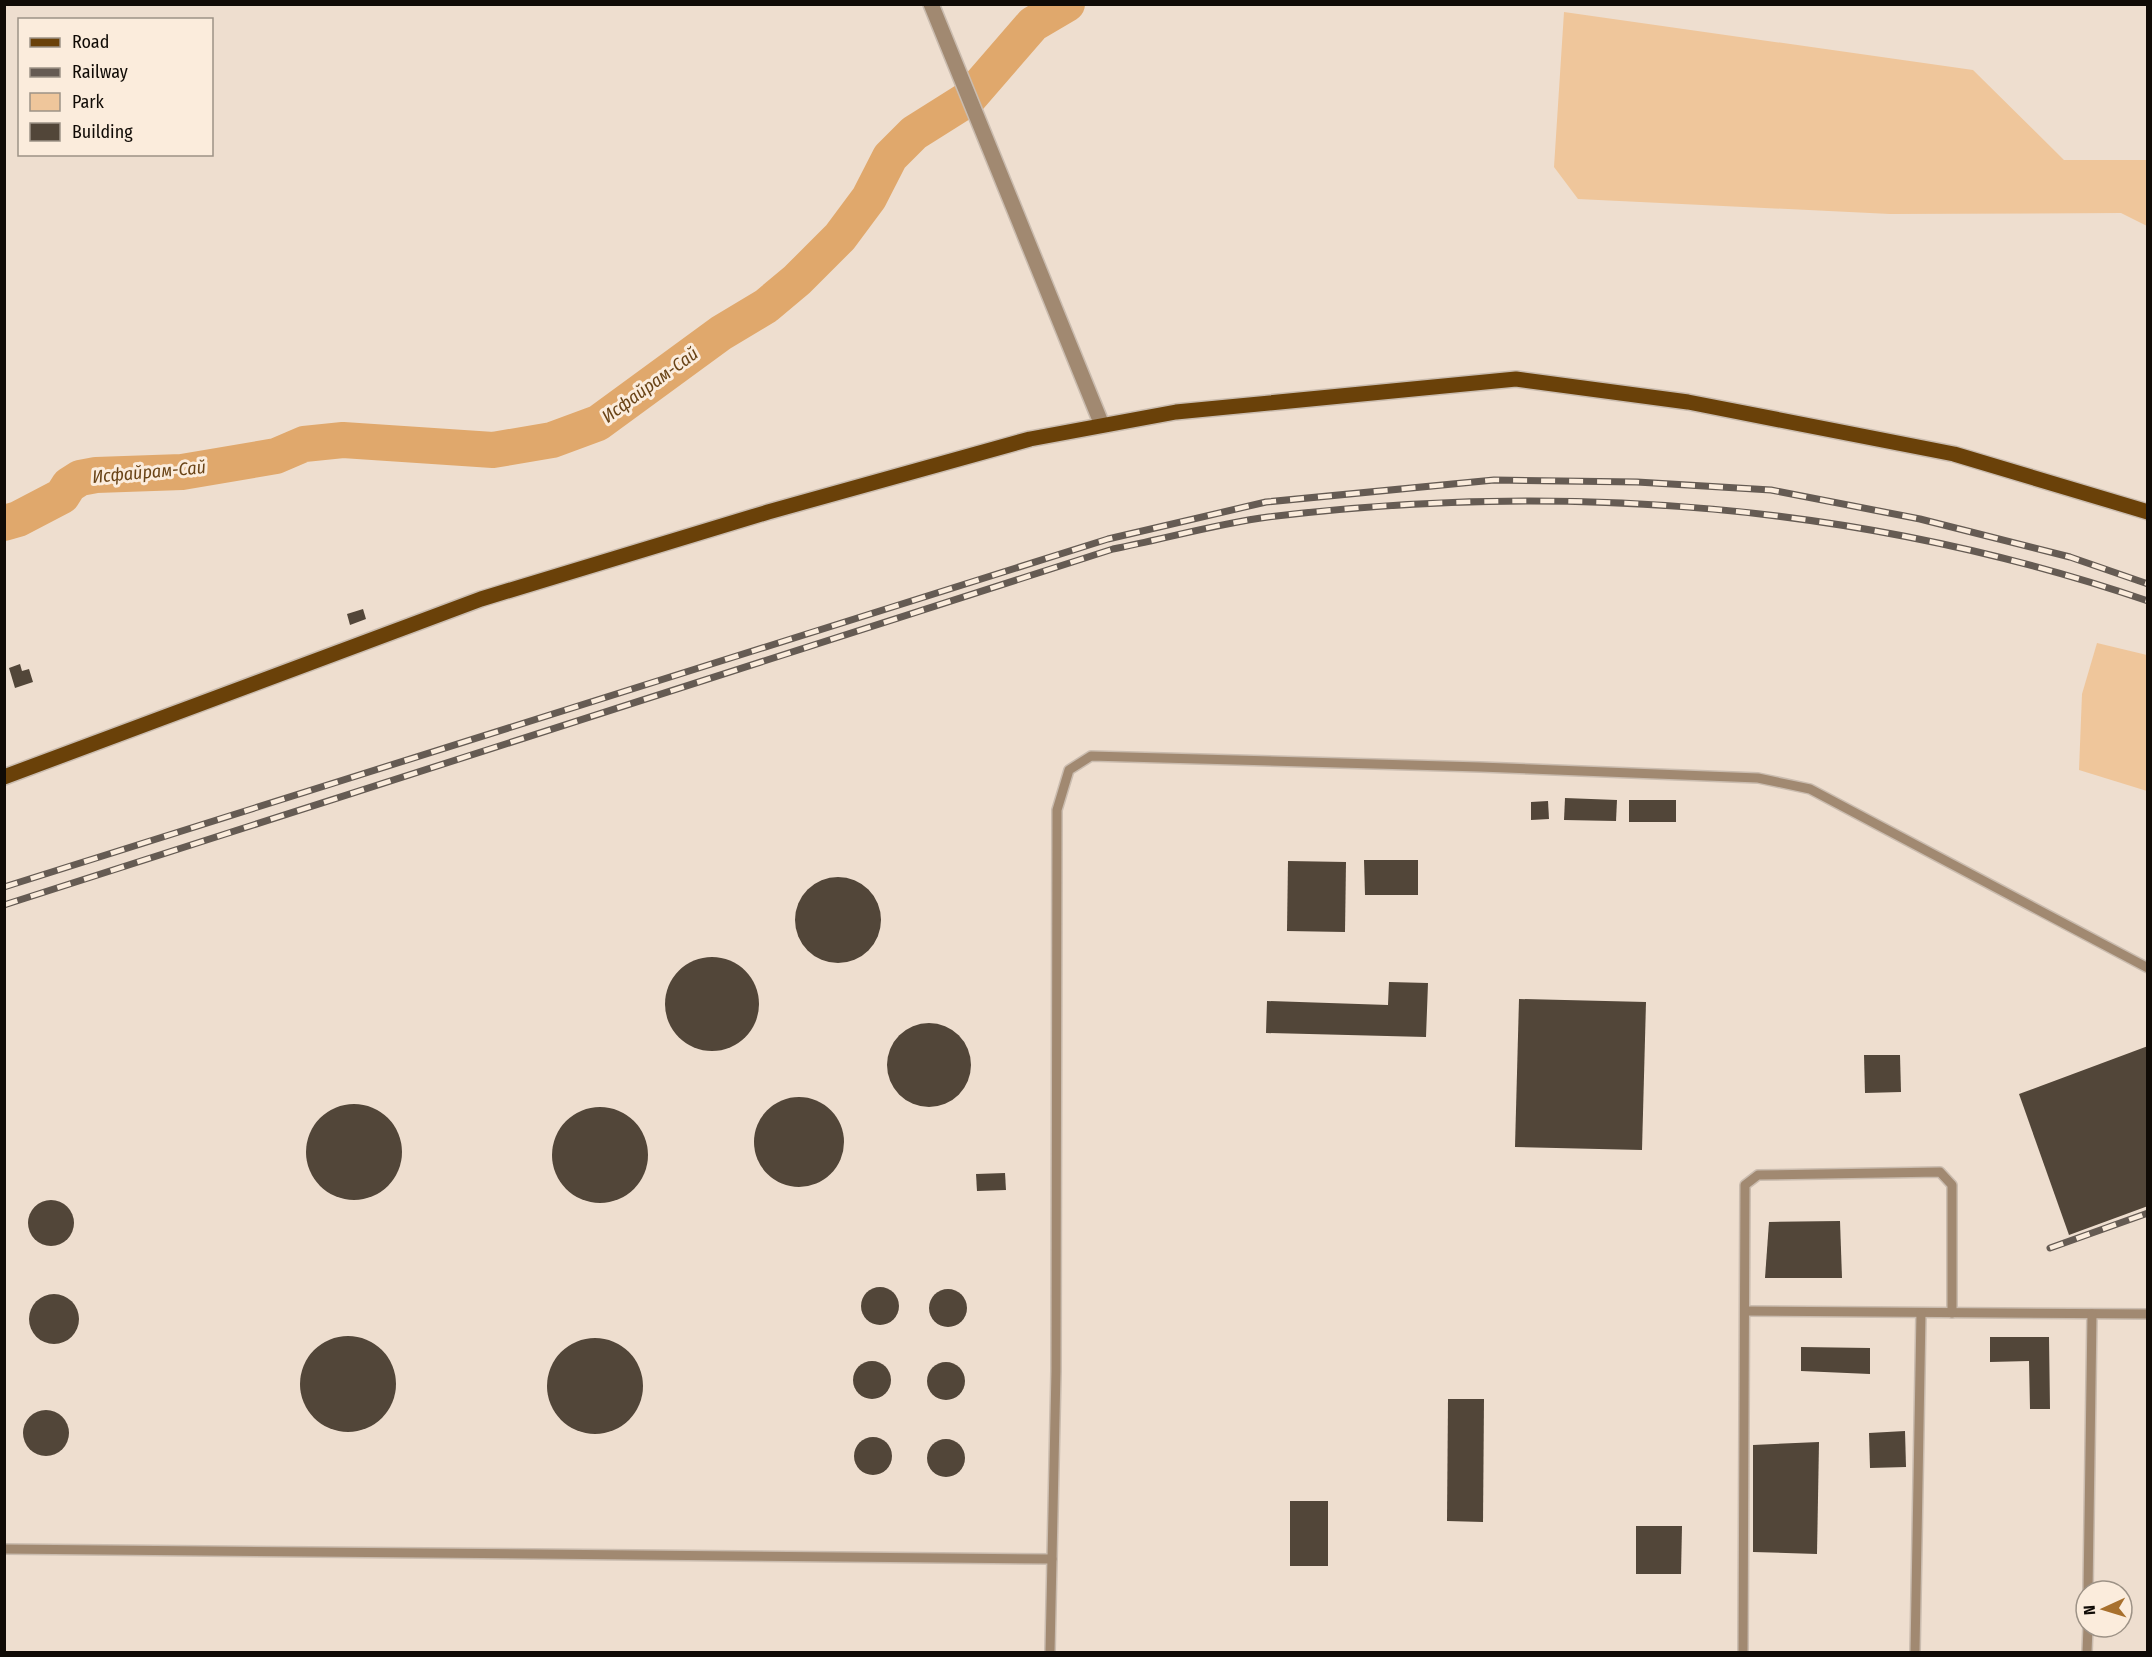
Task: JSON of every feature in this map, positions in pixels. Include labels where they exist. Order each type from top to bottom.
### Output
[{"type":"main road","points":[[4,777],[481,599],[768,512],[1007,445],[1176,411],[1516,379],[1688,402],[1954,454],[2148,512]]},
{"type":"street","points":[[931,4],[1102,425]]},
{"type":"lane","points":[[1050,1653],[1056,1371],[1057,810],[1070,770],[1090,756],[1735,777],[1758,778],[1799,786],[1836,800],[2148,968]]},
{"type":"lane","points":[[1743,1653],[1745,1185],[1758,1175],[1940,1172],[1952,1185],[1952,1313]]},
{"type":"lane","points":[[1745,1311],[2148,1314]]},
{"type":"lane","points":[[1915,1653],[1921,1313]]},
{"type":"lane","points":[[2088,1579],[2092,1314]]},
{"type":"lane","points":[[4,1549],[1052,1559]]},
{"type":"green space","points":[[1564,12],[1973,70],[2064,160],[2147,160],[2147,226],[2121,213],[1890,214],[1578,199],[1554,167]]},
{"type":"green space","points":[[2097,643],[2147,655],[2147,791],[2079,770],[2082,694]]},
{"type":"building","points":[[363,609],[366,619],[350,625],[347,614]]},
{"type":"building","points":[[20,664],[22,671],[29,669],[33,682],[15,688],[9,668]]},
{"type":"building","points":[[1565,798],[1617,800],[1616,821],[1564,820]]},
{"type":"building","points":[[1629,800],[1676,800],[1676,822],[1629,822]]},
{"type":"building","points":[[1548,801],[1549,819],[1531,820],[1531,802]]},
{"type":"building","points":[[1364,860],[1418,860],[1418,895],[1365,895]]},
{"type":"building","points":[[1288,861],[1346,862],[1345,932],[1287,931]]},
{"type":"building","points":[[838,877],[862,884],[874,896],[881,920],[874,944],[862,956],[838,963],[814,956],[802,944],[795,920],[802,896],[814,884]]},
{"type":"building","points":[[712,957],[730,961],[745,971],[755,986],[759,1004],[755,1022],[745,1037],[730,1047],[712,1051],[694,1047],[679,1037],[669,1022],[665,1004],[669,986],[679,971],[694,961]]},
{"type":"building","points":[[1389,982],[1428,983],[1426,1037],[1266,1033],[1267,1001],[1388,1005]]},
{"type":"building","points":[[1519,999],[1646,1002],[1642,1150],[1515,1147]]},
{"type":"building","points":[[929,1023],[945,1026],[959,1035],[968,1049],[971,1065],[968,1081],[959,1095],[945,1104],[929,1107],[913,1104],[899,1095],[890,1081],[887,1065],[890,1049],[899,1035],[913,1026]]},
{"type":"building","points":[[2148,1046],[2148,1206],[2069,1235],[2019,1094]]},
{"type":"building","points":[[1864,1055],[1900,1055],[1901,1092],[1865,1093]]},
{"type":"building","points":[[799,1097],[816,1100],[831,1110],[841,1125],[844,1142],[841,1159],[831,1174],[816,1184],[799,1187],[782,1184],[767,1174],[757,1159],[754,1142],[757,1125],[767,1110],[782,1100]]},
{"type":"building","points":[[354,1104],[372,1108],[388,1118],[398,1134],[402,1152],[398,1170],[388,1186],[372,1196],[354,1200],[336,1196],[320,1186],[310,1170],[306,1152],[310,1134],[320,1118],[336,1108]]},
{"type":"building","points":[[600,1107],[618,1111],[634,1121],[644,1137],[648,1155],[644,1173],[634,1189],[618,1199],[600,1203],[582,1199],[566,1189],[556,1173],[552,1155],[556,1137],[566,1121],[582,1111]]},
{"type":"building","points":[[1005,1173],[1006,1190],[977,1191],[976,1174]]},
{"type":"building","points":[[51,1200],[67,1207],[74,1223],[67,1239],[51,1246],[35,1239],[28,1223],[35,1207]]},
{"type":"building","points":[[1840,1221],[1842,1278],[1765,1278],[1769,1222]]},
{"type":"building","points":[[880,1287],[893,1293],[899,1306],[893,1319],[880,1325],[867,1319],[861,1306],[867,1293]]},
{"type":"building","points":[[948,1289],[961,1295],[967,1308],[961,1321],[948,1327],[935,1321],[929,1308],[935,1295]]},
{"type":"building","points":[[54,1294],[63,1296],[74,1305],[79,1319],[77,1328],[68,1339],[54,1344],[45,1342],[34,1333],[29,1319],[31,1310],[40,1299]]},
{"type":"building","points":[[348,1336],[366,1340],[382,1350],[392,1366],[396,1384],[392,1402],[382,1418],[366,1428],[348,1432],[330,1428],[314,1418],[304,1402],[300,1384],[304,1366],[314,1350],[330,1340]]},
{"type":"building","points":[[1990,1337],[2049,1337],[2050,1409],[2030,1409],[2029,1361],[1990,1362]]},
{"type":"building","points":[[595,1338],[613,1342],[629,1352],[639,1368],[643,1386],[639,1404],[629,1420],[613,1430],[595,1434],[577,1430],[561,1420],[551,1404],[547,1386],[551,1368],[561,1352],[577,1342]]},
{"type":"building","points":[[1801,1347],[1870,1348],[1870,1374],[1801,1371]]},
{"type":"building","points":[[872,1361],[885,1367],[891,1380],[885,1393],[872,1399],[859,1393],[853,1380],[859,1367]]},
{"type":"building","points":[[946,1362],[959,1368],[965,1381],[959,1394],[946,1400],[933,1394],[927,1381],[933,1368]]},
{"type":"building","points":[[1448,1399],[1484,1399],[1483,1522],[1447,1521]]},
{"type":"building","points":[[46,1410],[62,1417],[69,1433],[62,1449],[46,1456],[30,1449],[23,1433],[30,1417]]},
{"type":"building","points":[[1905,1431],[1906,1467],[1870,1468],[1869,1433]]},
{"type":"building","points":[[873,1437],[886,1443],[892,1456],[886,1469],[873,1475],[860,1469],[854,1456],[860,1443]]},
{"type":"building","points":[[946,1439],[959,1445],[965,1458],[959,1471],[946,1477],[933,1471],[927,1458],[933,1445]]},
{"type":"building","points":[[1819,1442],[1817,1554],[1753,1552],[1753,1445]]},
{"type":"building","points":[[1290,1501],[1328,1501],[1328,1566],[1290,1566]]},
{"type":"building","points":[[1636,1526],[1682,1526],[1681,1574],[1636,1574]]},
{"type":"waterway","name":"Исфайрам-Сай","points":[[4,523],[18,519],[62,496],[69,485],[80,478],[96,475],[182,472],[276,456],[304,444],[343,440],[493,450],[552,440],[598,423],[721,333],[766,306],[797,280],[840,237],[869,198],[890,157],[914,133],[968,99],[1033,24],[1067,4]]},
{"type":"railway","points":[[4,887],[1108,539],[1266,502],[1494,480],[1637,482],[1771,490],[1920,519],[2070,557],[2148,584]]},
{"type":"railway","points":[[4,905],[1113,549],[1268,517],[1379,506],[1491,501],[1602,502],[1713,509],[1823,522],[1932,542],[2041,568],[2148,601]]},
{"type":"railway","points":[[2050,1248],[2148,1213]]}]
